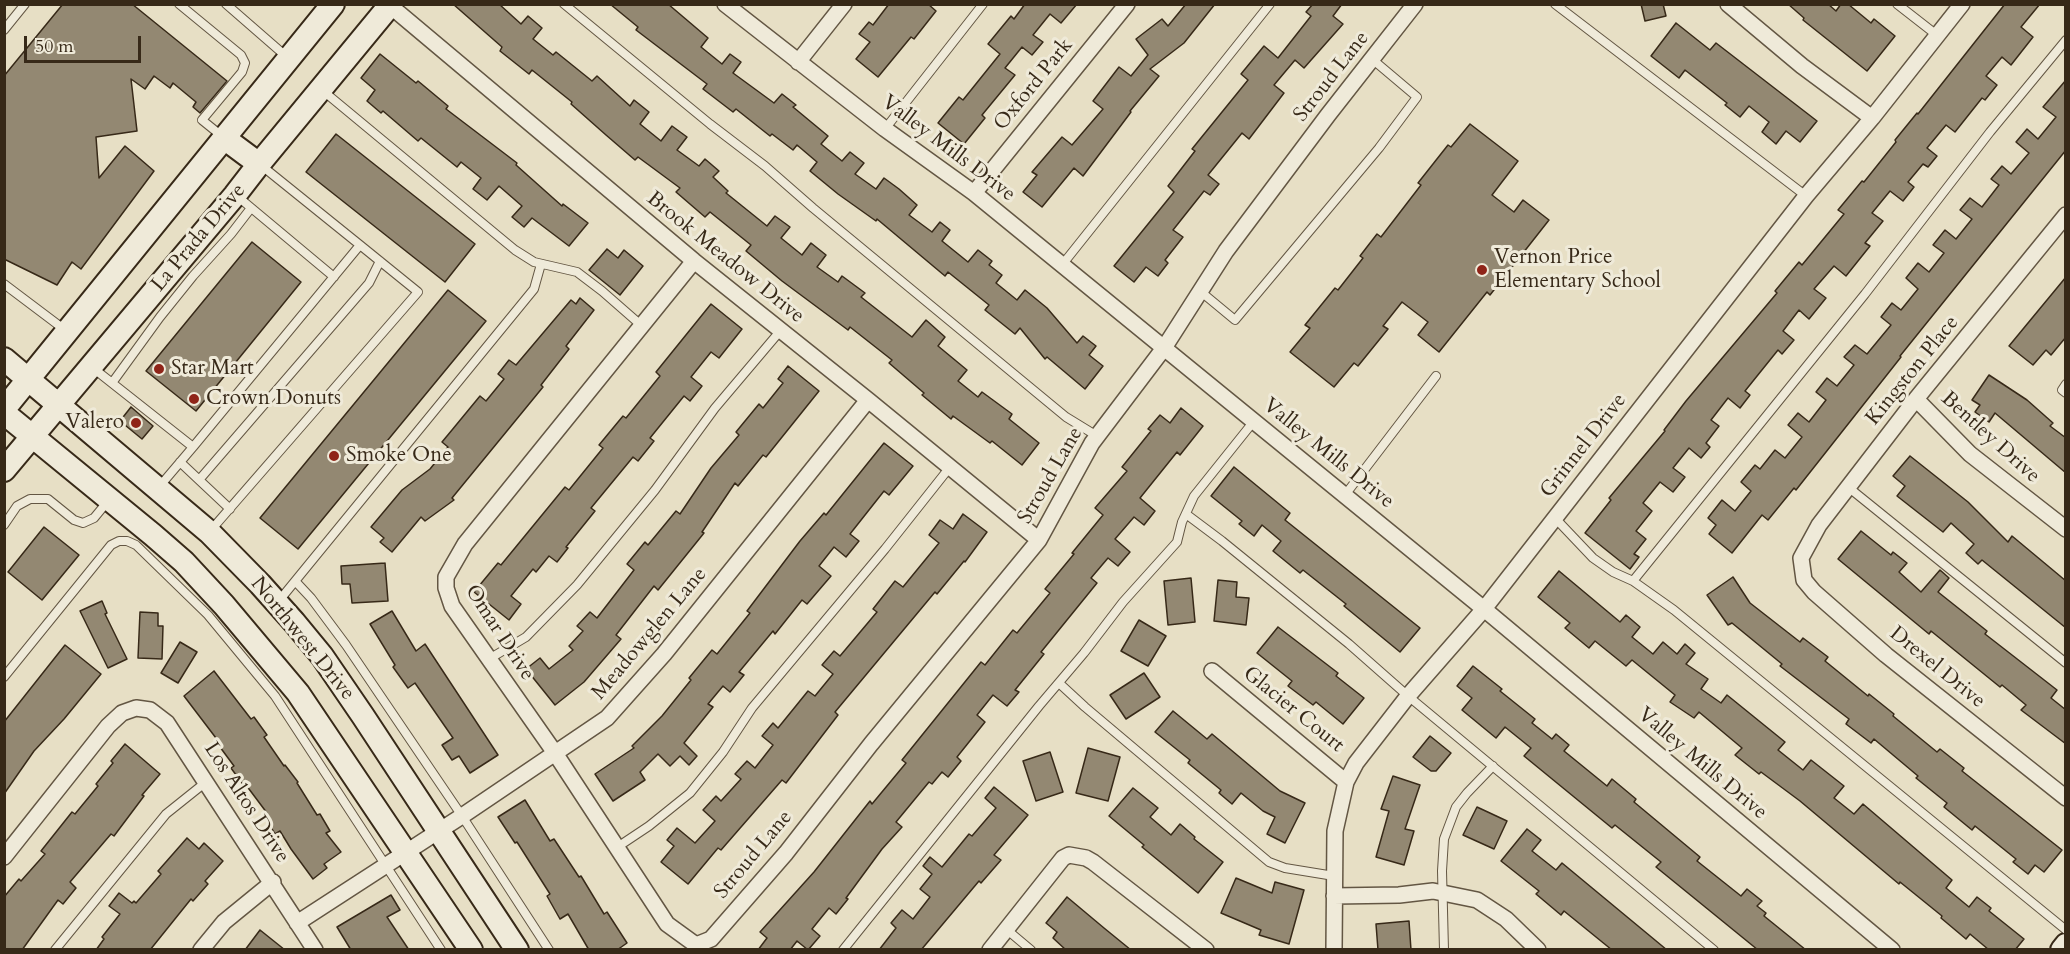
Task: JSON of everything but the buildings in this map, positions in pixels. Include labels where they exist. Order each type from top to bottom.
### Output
[{"type":"main road","name":"La Prada Drive","points":[[4,411],[333,4]]},
{"type":"main road","name":"La Prada Drive","points":[[4,470],[92,367],[243,202],[259,164],[390,5]]},
{"type":"main road","points":[[224,138],[259,164]]},
{"type":"main road","name":"Northwest Drive","points":[[4,359],[209,532],[277,603],[321,656],[389,754],[517,950]]},
{"type":"main road","name":"Northwest Drive","points":[[4,411],[184,562],[224,604],[298,693],[471,950]]},
{"type":"main road","points":[[2062,950],[2066,945]]},
{"type":"street","name":"Valley Mills Drive","points":[[725,4],[885,129],[974,193],[1484,609],[1892,950]]},
{"type":"street","points":[[798,62],[844,4]]},
{"type":"street","name":"Oxford Park","points":[[974,193],[1127,4]]},
{"type":"street","name":"Stroud Lane","points":[[696,945],[711,939],[786,853],[871,744],[1039,540],[1067,485],[1097,436],[1164,348],[1233,242],[1415,4]]},
{"type":"street","points":[[1728,4],[1803,66],[1872,118]]},
{"type":"street","name":"Grinnel Drive","points":[[1334,950],[1335,831],[1346,782],[1362,754],[1408,696],[1484,609],[1806,196],[1872,118],[1962,4]]},
{"type":"street","name":"Brook Meadow Drive","points":[[390,5],[694,261],[1039,540]]},
{"type":"street","name":"Kingston Place","points":[[1801,558],[1819,525],[1848,487],[1916,399],[2066,215]]},
{"type":"street","name":"Omar Drive","points":[[694,261],[465,544],[446,577],[446,588],[453,606],[555,753],[667,924],[696,945]]},
{"type":"street","name":"Bentley Drive","points":[[1916,399],[1970,454],[2066,529]]},
{"type":"street","name":"Meadowglen Lane","points":[[297,923],[438,832],[607,718],[664,654],[867,400]]},
{"type":"street","name":"Drexel Drive","points":[[1801,558],[1804,580],[1814,592],[1886,656],[2066,798]]},
{"type":"street","name":"Glacier Court","points":[[1212,671],[1346,782]]},
{"type":"street","name":"Los Altos Drive","points":[[4,857],[108,726],[122,713],[136,708],[150,710],[167,723],[273,882],[315,950]]},
{"type":"street","points":[[990,950],[1063,858],[1070,855],[1093,862],[1206,950]]},
{"type":"street","points":[[201,950],[224,922],[273,882]]},
{"type":"street","points":[[1334,896],[1399,895],[1433,891],[1477,900],[1506,919],[1538,950]]},
{"type":"lane","points":[[4,30],[25,4]]},
{"type":"lane","points":[[179,4],[241,55],[245,63],[242,72],[202,120],[224,138]]},
{"type":"lane","points":[[226,4],[289,58]]},
{"type":"lane","points":[[564,4],[710,124],[765,166],[1066,417],[1097,436]]},
{"type":"lane","points":[[885,129],[983,4]]},
{"type":"lane","points":[[1062,265],[1270,4]]},
{"type":"lane","points":[[1897,4],[1938,36]]},
{"type":"lane","points":[[1559,6],[1806,196]]},
{"type":"lane","points":[[1633,581],[1865,294],[1990,132],[2066,40]]},
{"type":"lane","points":[[1200,291],[1235,320],[1378,148],[1417,97],[1372,59]]},
{"type":"lane","points":[[321,89],[515,250],[534,262],[577,272],[642,326]]},
{"type":"lane","points":[[209,532],[418,292],[259,164]]},
{"type":"lane","points":[[112,383],[160,317],[231,234],[243,202],[334,277]]},
{"type":"lane","points":[[158,488],[360,244]]},
{"type":"lane","points":[[200,480],[369,283],[380,261]]},
{"type":"lane","points":[[277,603],[534,289],[541,264]]},
{"type":"lane","points":[[4,284],[67,332]]},
{"type":"lane","points":[[489,659],[526,637],[577,585],[654,490],[715,408],[780,330]]},
{"type":"lane","points":[[92,367],[193,447]]},
{"type":"lane","points":[[1345,495],[1436,376]]},
{"type":"lane","points":[[2066,384],[2062,390],[2066,393]]},
{"type":"lane","points":[[843,950],[1123,602],[1177,542],[1194,496],[1254,421]]},
{"type":"lane","points":[[180,462],[230,509]]},
{"type":"lane","points":[[616,848],[649,826],[690,793],[723,752],[752,708],[885,549],[950,467]]},
{"type":"lane","points":[[1848,487],[2066,663]]},
{"type":"lane","points":[[4,525],[16,506],[30,499],[48,498],[74,520],[83,523],[94,518],[110,499]]},
{"type":"lane","points":[[1186,514],[1349,644],[1408,696],[1713,950]]},
{"type":"lane","points":[[1555,518],[1593,558],[1613,572],[1633,581],[1674,610],[2066,930]]},
{"type":"lane","points":[[4,677],[111,545],[128,540],[136,545],[208,615],[275,696],[441,950]]},
{"type":"lane","points":[[296,582],[311,598],[346,645],[462,816],[549,950]]},
{"type":"lane","points":[[1059,683],[1269,862],[1334,876]]},
{"type":"lane","points":[[1444,950],[1442,854],[1450,820],[1467,793],[1493,766]]},
{"type":"lane","points":[[55,950],[166,814],[206,782]]},
{"type":"lane","points":[[1006,929],[1031,950]]},
{"type":"place","name":"Vernon Price Elementary School","points":[[1482,270]]},
{"type":"place","name":"Star Mart","points":[[159,369]]},
{"type":"place","name":"Crown Donuts","points":[[194,399]]},
{"type":"place","name":"Valero","points":[[136,423]]},
{"type":"place","name":"Smoke One","points":[[334,456]]}]
